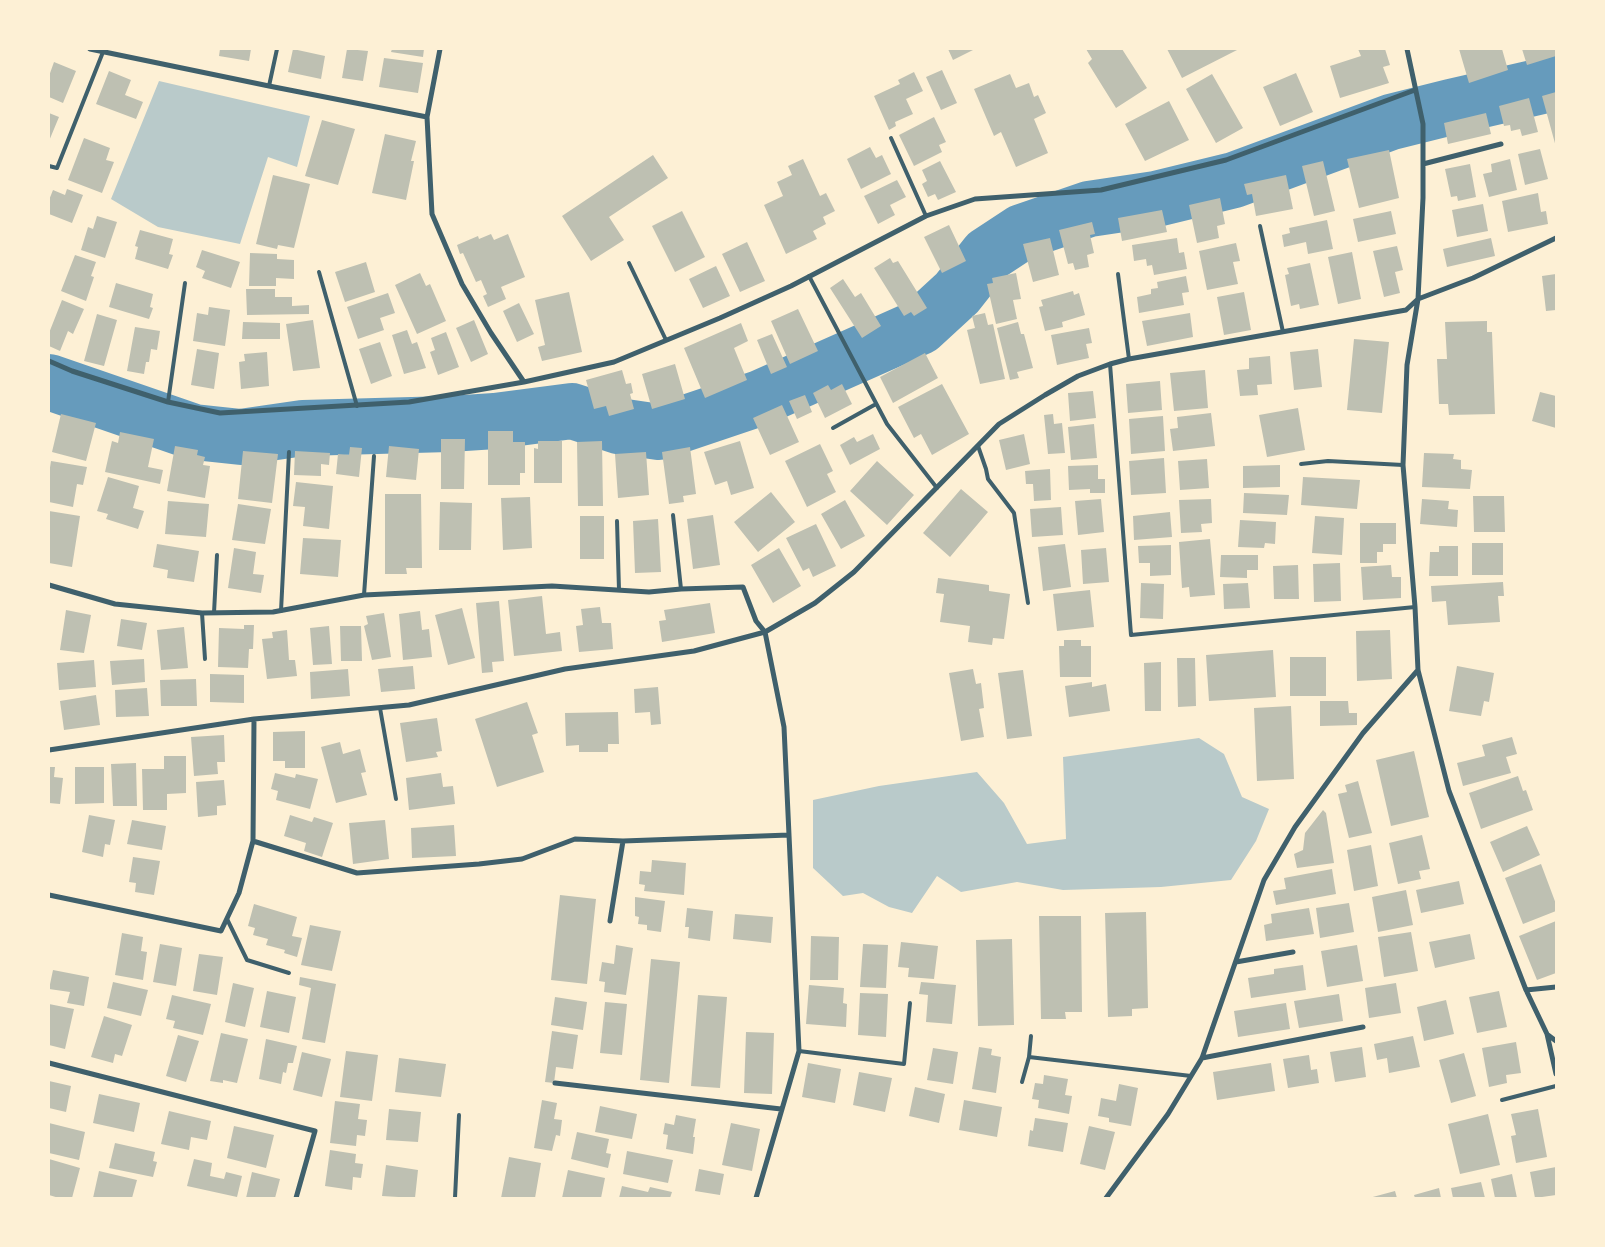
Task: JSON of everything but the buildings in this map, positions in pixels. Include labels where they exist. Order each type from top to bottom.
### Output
[{"type":"street","points":[[90,49],[427,117]]},
{"type":"street","points":[[440,49],[427,117],[432,214],[462,284],[491,334],[524,382]]},
{"type":"street","points":[[1407,49],[1423,124],[1423,198],[1418,298],[1408,365],[1403,465],[1415,607],[1418,670],[1449,791],[1526,990],[1547,1034],[1556,1074]]},
{"type":"street","points":[[49,362],[72,372],[168,402],[220,413],[409,402],[524,382],[614,362],[720,318],[809,276],[926,216],[975,199],[1101,190],[1226,160],[1415,90]]},
{"type":"street","points":[[1423,164],[1500,144]]},
{"type":"street","points":[[49,750],[254,719],[409,705],[565,669],[694,651],[765,632],[815,603],[854,572],[999,424],[1078,376],[1129,359],[1406,310],[1418,298],[1474,278],[1556,238]]},
{"type":"street","points":[[49,585],[115,604],[202,613],[281,611],[364,595],[552,586],[649,592],[743,587],[756,621],[765,632],[784,727],[799,1051],[756,1198]]},
{"type":"street","points":[[1106,1198],[1168,1114],[1202,1058],[1264,880],[1295,827],[1363,733],[1418,670]]},
{"type":"street","points":[[49,895],[221,931],[239,893],[253,841],[254,719]]},
{"type":"street","points":[[253,841],[357,872],[479,864],[522,859],[575,839],[622,841],[789,835]]},
{"type":"street","points":[[610,922],[622,841]]},
{"type":"street","points":[[1236,962],[1293,952]]},
{"type":"street","points":[[1526,990],[1556,986]]},
{"type":"street","points":[[1202,1058],[1363,1027]]},
{"type":"street","points":[[1547,1034],[1556,1041]]},
{"type":"street","points":[[49,1063],[315,1131],[296,1198]]},
{"type":"street","points":[[555,1083],[781,1110]]},
{"type":"lane","points":[[269,86],[277,49]]},
{"type":"lane","points":[[49,166],[57,168],[103,52]]},
{"type":"lane","points":[[891,138],[926,216]]},
{"type":"lane","points":[[1260,226],[1283,332]]},
{"type":"lane","points":[[629,262],[666,340]]},
{"type":"lane","points":[[319,272],[357,406]]},
{"type":"lane","points":[[1118,274],[1129,359]]},
{"type":"lane","points":[[809,276],[887,424],[937,488]]},
{"type":"lane","points":[[168,402],[186,283]]},
{"type":"lane","points":[[1110,364],[1131,636],[1415,607]]},
{"type":"lane","points":[[833,428],[876,404]]},
{"type":"lane","points":[[978,446],[988,479],[1014,512],[1028,603]]},
{"type":"lane","points":[[281,611],[289,452]]},
{"type":"lane","points":[[364,595],[374,456]]},
{"type":"lane","points":[[1301,464],[1328,461],[1403,465]]},
{"type":"lane","points":[[673,515],[681,589]]},
{"type":"lane","points":[[617,521],[619,590]]},
{"type":"lane","points":[[214,613],[217,555]]},
{"type":"lane","points":[[202,613],[205,659]]},
{"type":"lane","points":[[380,708],[396,799]]},
{"type":"lane","points":[[227,919],[246,960],[289,973]]},
{"type":"lane","points":[[799,1051],[904,1064],[910,1003]]},
{"type":"lane","points":[[1022,1082],[1029,1057],[1031,1036]]},
{"type":"lane","points":[[1029,1057],[1191,1076]]},
{"type":"lane","points":[[1502,1100],[1556,1086]]},
{"type":"lane","points":[[455,1198],[460,1114]]},
{"type":"shaded area","points":[[159,81],[310,116],[297,167],[268,157],[240,244],[158,227],[111,199]]},
{"type":"shaded area","points":[[1199,738],[1224,754],[1242,797],[1269,809],[1256,841],[1231,880],[1161,887],[1063,890],[1017,882],[961,892],[937,876],[912,913],[889,907],[863,893],[843,896],[813,868],[813,800],[879,786],[977,772],[1004,803],[1027,844],[1066,839],[1063,757]]},
{"type":"waterway","points":[[49,382],[194,432],[241,437],[303,428],[449,424],[495,421],[572,411],[618,426],[659,432],[760,398],[920,327],[957,293],[987,255],[1022,232],[1089,209],[1156,199],[1234,180],[1391,122],[1556,81]]}]
